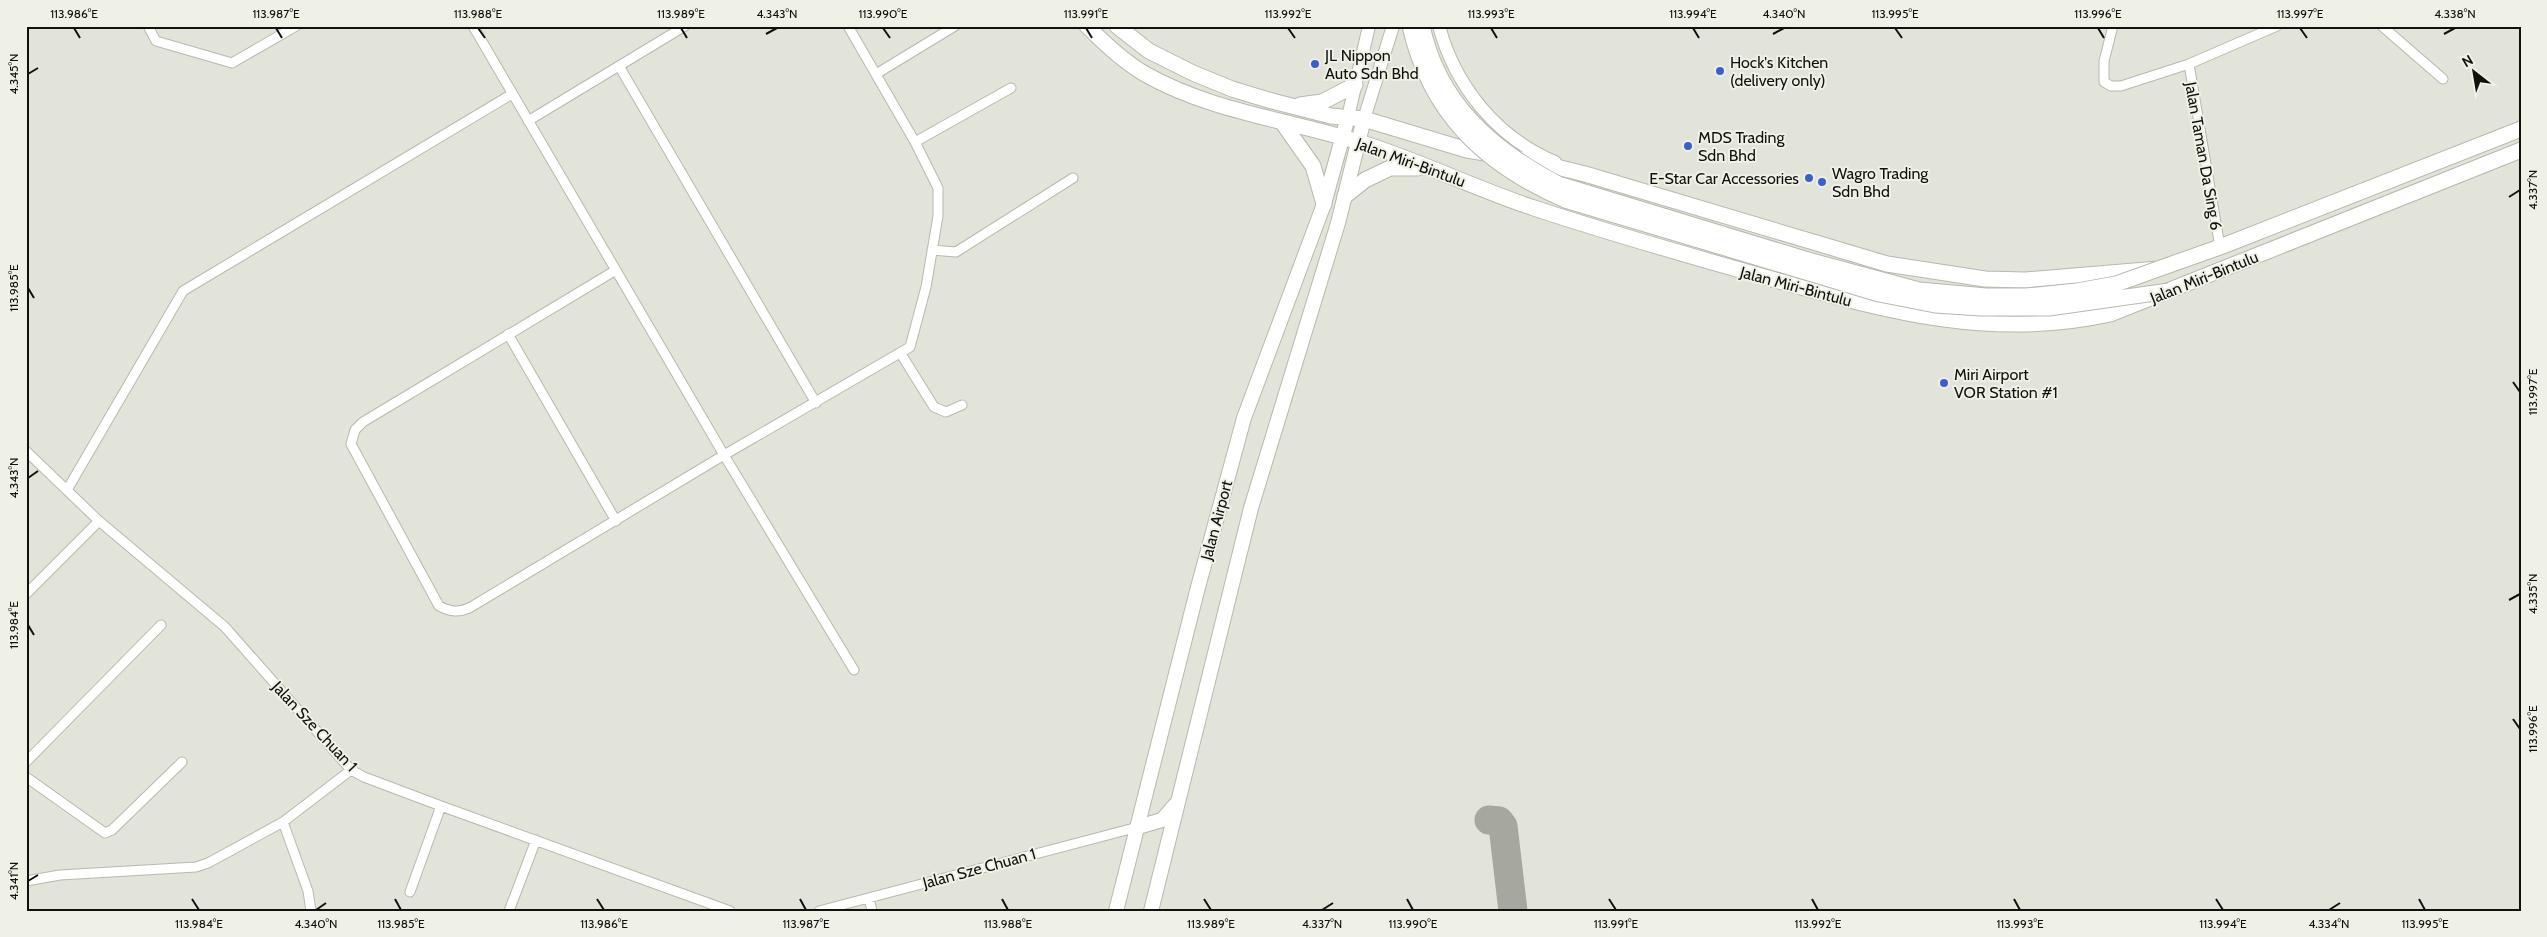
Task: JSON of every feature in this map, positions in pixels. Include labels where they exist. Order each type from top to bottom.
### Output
[{"type":"highway","name":"Jalan Miri-Bintulu","points":[[1086,26],[1101,41],[1144,73],[1188,95],[1359,142],[1533,208],[1694,258],[1864,305],[1947,321],[1992,326],[2077,322],[2110,314],[2521,150]]},
{"type":"highway","name":"Jalan Miri-Bintulu","points":[[1117,26],[1149,51],[1193,73],[1232,89],[1332,116],[1364,120],[1467,150],[1532,160],[1887,264],[1938,274],[1985,279],[2024,280],[2158,269],[2220,247],[2521,129]]},
{"type":"highway","points":[[1410,26],[1425,73],[1442,104],[1464,132],[1500,166],[1532,186],[1565,200],[1879,294],[1935,305],[1981,308],[2049,308],[2169,291]]},
{"type":"highway","points":[[1422,26],[1430,51],[1448,90],[1480,131],[1522,165],[1558,184],[1808,260],[1919,290],[1986,296],[2026,296],[2077,291],[2116,284],[2158,269]]},
{"type":"highway","points":[[1291,106],[1322,102],[1355,85]]},
{"type":"highway","points":[[1282,122],[1313,166],[1324,204]]},
{"type":"highway","points":[[1345,196],[1366,180],[1390,168],[1427,168]]},
{"type":"main road","points":[[1348,117],[1369,26]]},
{"type":"main road","points":[[1364,120],[1393,26]]},
{"type":"main road","points":[[1439,26],[1453,67],[1474,100],[1505,132],[1534,151],[1584,174]]},
{"type":"main road","name":"Jalan Airport","points":[[1116,911],[1197,591],[1244,418],[1324,204],[1348,117]]},
{"type":"main road","name":"Jalan Airport","points":[[1151,911],[1255,492],[1345,196],[1364,120]]},
{"type":"main road","points":[[1138,828],[1162,820],[1178,800]]},
{"type":"street","points":[[148,26],[156,41],[232,64],[296,26]]},
{"type":"street","points":[[473,26],[724,455],[854,670]]},
{"type":"street","points":[[528,121],[685,26]]},
{"type":"street","points":[[616,270],[363,422],[355,430],[351,444],[439,606],[449,611],[461,612],[466,610],[616,522],[724,455],[901,354],[910,347],[914,341],[932,250],[939,203],[938,188],[915,142],[848,26]]},
{"type":"street","points":[[876,74],[955,26]]},
{"type":"street","points":[[2113,26],[2104,61],[2104,82],[2110,86],[2121,86],[2189,64],[2277,26]]},
{"type":"street","points":[[2382,26],[2444,79]]},
{"type":"street","name":"Jalan Taman Da Sing 6","points":[[2189,64],[2220,247]]},
{"type":"street","points":[[619,66],[816,402]]},
{"type":"street","points":[[915,142],[1011,88]]},
{"type":"street","points":[[67,490],[183,291],[512,94]]},
{"type":"street","points":[[932,250],[956,252],[1074,178]]},
{"type":"street","points":[[508,334],[616,522]]},
{"type":"street","points":[[901,354],[934,407],[946,412],[962,405]]},
{"type":"street","name":"Jalan Sze Chuan 1","points":[[26,451],[99,521],[225,627],[351,770],[364,777],[441,806],[730,911]]},
{"type":"street","points":[[26,594],[99,521]]},
{"type":"street","points":[[26,762],[160,625]]},
{"type":"street","points":[[26,777],[105,832],[112,830],[182,762]]},
{"type":"street","points":[[26,881],[60,875],[196,867],[208,863],[284,822],[351,770]]},
{"type":"street","points":[[410,892],[441,806]]},
{"type":"street","points":[[284,822],[308,891],[311,911]]},
{"type":"street","name":"Jalan Sze Chuan 1","points":[[819,911],[1138,828]]},
{"type":"street","points":[[509,911],[536,840]]},
{"type":"street","points":[[869,898],[872,911]]},
{"type":"taxiway","points":[[1489,820],[1499,821],[1503,826],[1513,911]]},
{"type":"place","name":"JL Nippon Auto Sdn Bhd","points":[[1315,64]]},
{"type":"place","name":"Hock's Kitchen (delivery only)","points":[[1720,71]]},
{"type":"place","name":"MDS Trading Sdn Bhd","points":[[1688,146]]},
{"type":"place","name":"E-Star Car Accessories","points":[[1809,178]]},
{"type":"place","name":"Wagro Trading Sdn Bhd","points":[[1822,182]]},
{"type":"place","name":"Miri Airport VOR Station #1","points":[[1944,383]]}]
